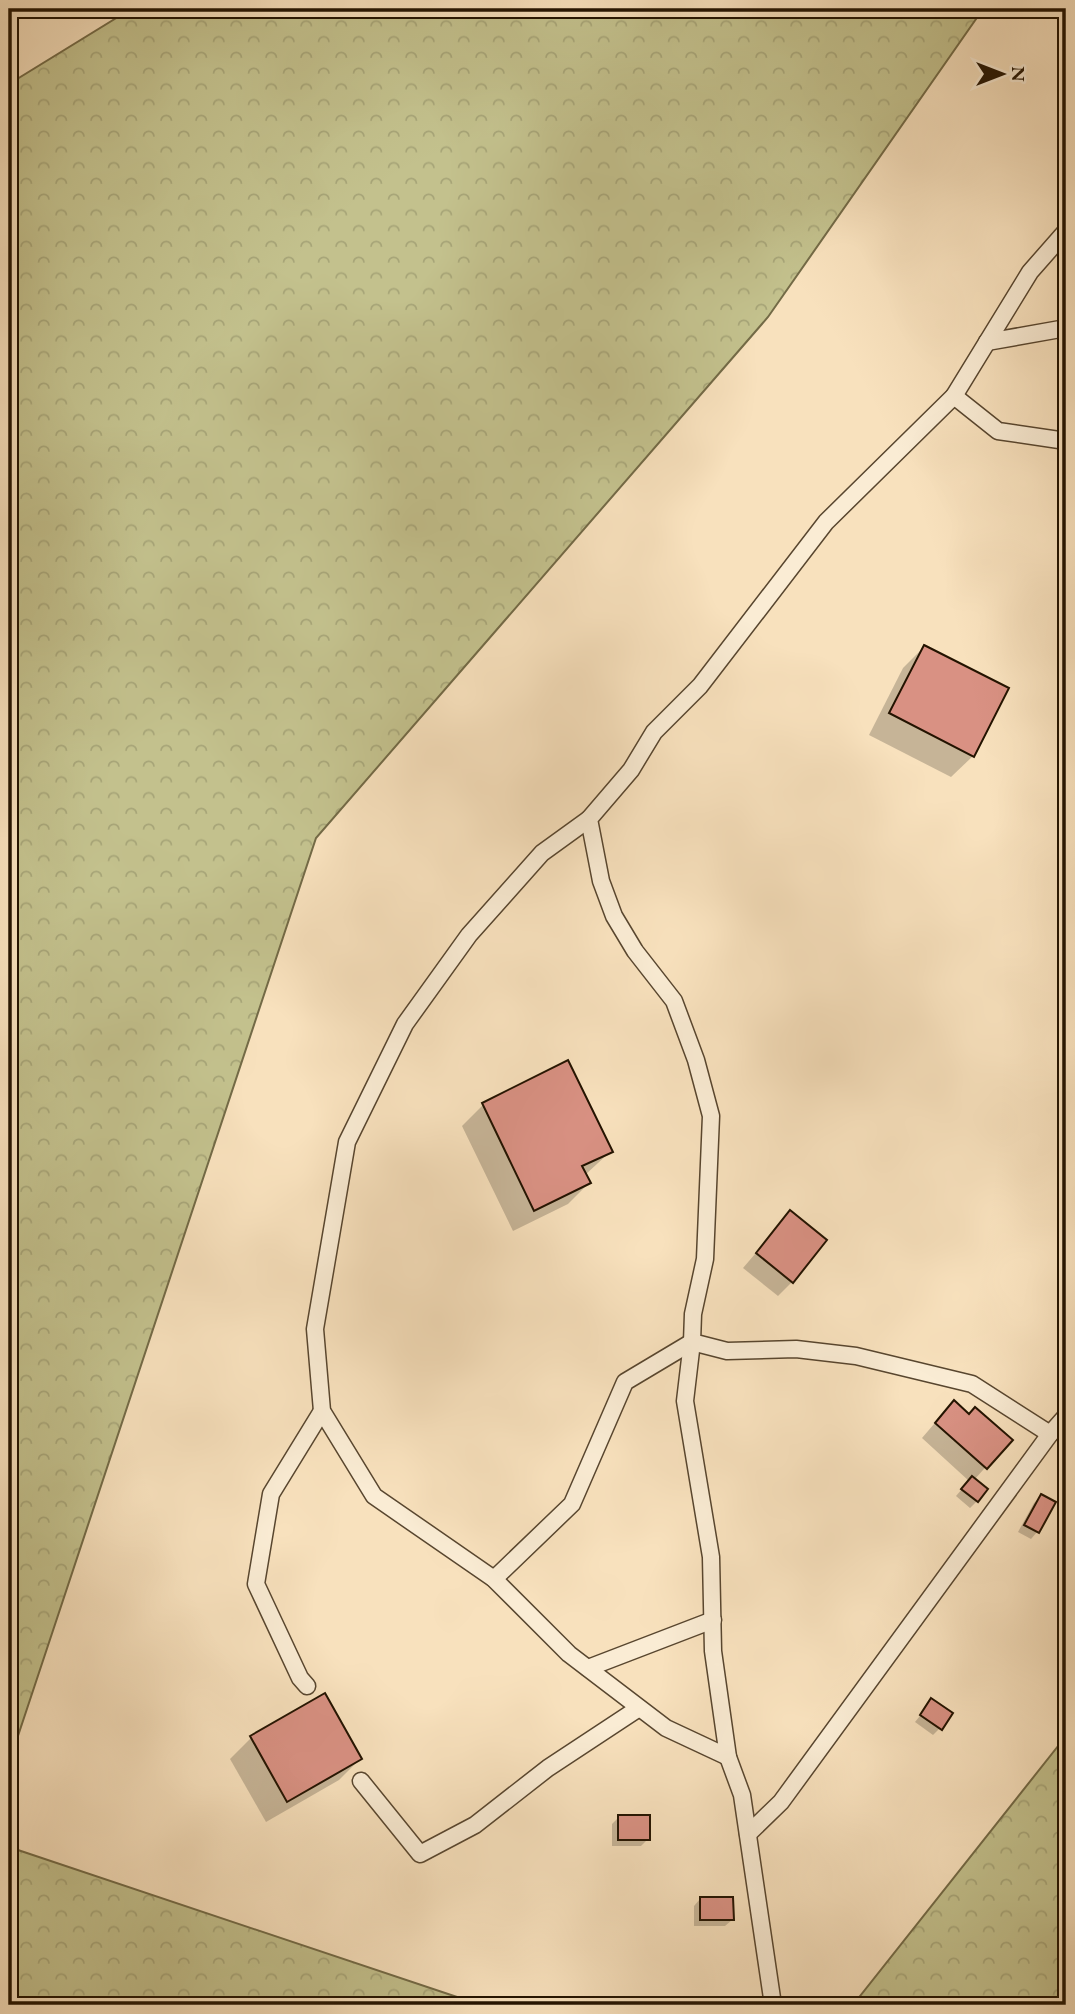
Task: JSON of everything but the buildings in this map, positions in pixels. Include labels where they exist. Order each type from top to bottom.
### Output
[{"type":"lane","points":[[728,1758],[666,1728],[569,1654],[494,1579],[374,1496],[322,1410],[315,1329],[347,1142],[405,1024],[469,935],[541,853],[589,819],[631,770],[654,732],[700,686],[826,522],[954,397],[1030,272],[1066,231]]},
{"type":"lane","points":[[986,342],[1066,328]]},
{"type":"lane","points":[[954,397],[999,431],[1066,441]]},
{"type":"lane","points":[[589,819],[601,881],[614,916],[635,951],[674,1000],[696,1060],[711,1116],[705,1259],[694,1314],[685,1401],[710,1557],[713,1651],[728,1758],[742,1795],[773,2005]]},
{"type":"lane","points":[[494,1579],[572,1504],[625,1381],[692,1342],[727,1351],[796,1349],[856,1356],[972,1384],[1050,1434]]},
{"type":"lane","points":[[307,1686],[300,1678],[256,1584],[271,1494],[322,1410]]},
{"type":"lane","points":[[748,1834],[781,1801],[1050,1434],[1066,1416]]},
{"type":"lane","points":[[588,1668],[713,1620]]},
{"type":"lane","points":[[361,1781],[420,1854],[475,1825],[548,1768],[639,1708]]},
{"type":"green space","points":[[131,9],[983,9],[768,317],[316,838],[9,1763],[9,84]]},
{"type":"green space","points":[[1066,1736],[1066,2005],[853,2005]]},
{"type":"green space","points":[[9,1847],[481,2005],[9,2005]]}]
